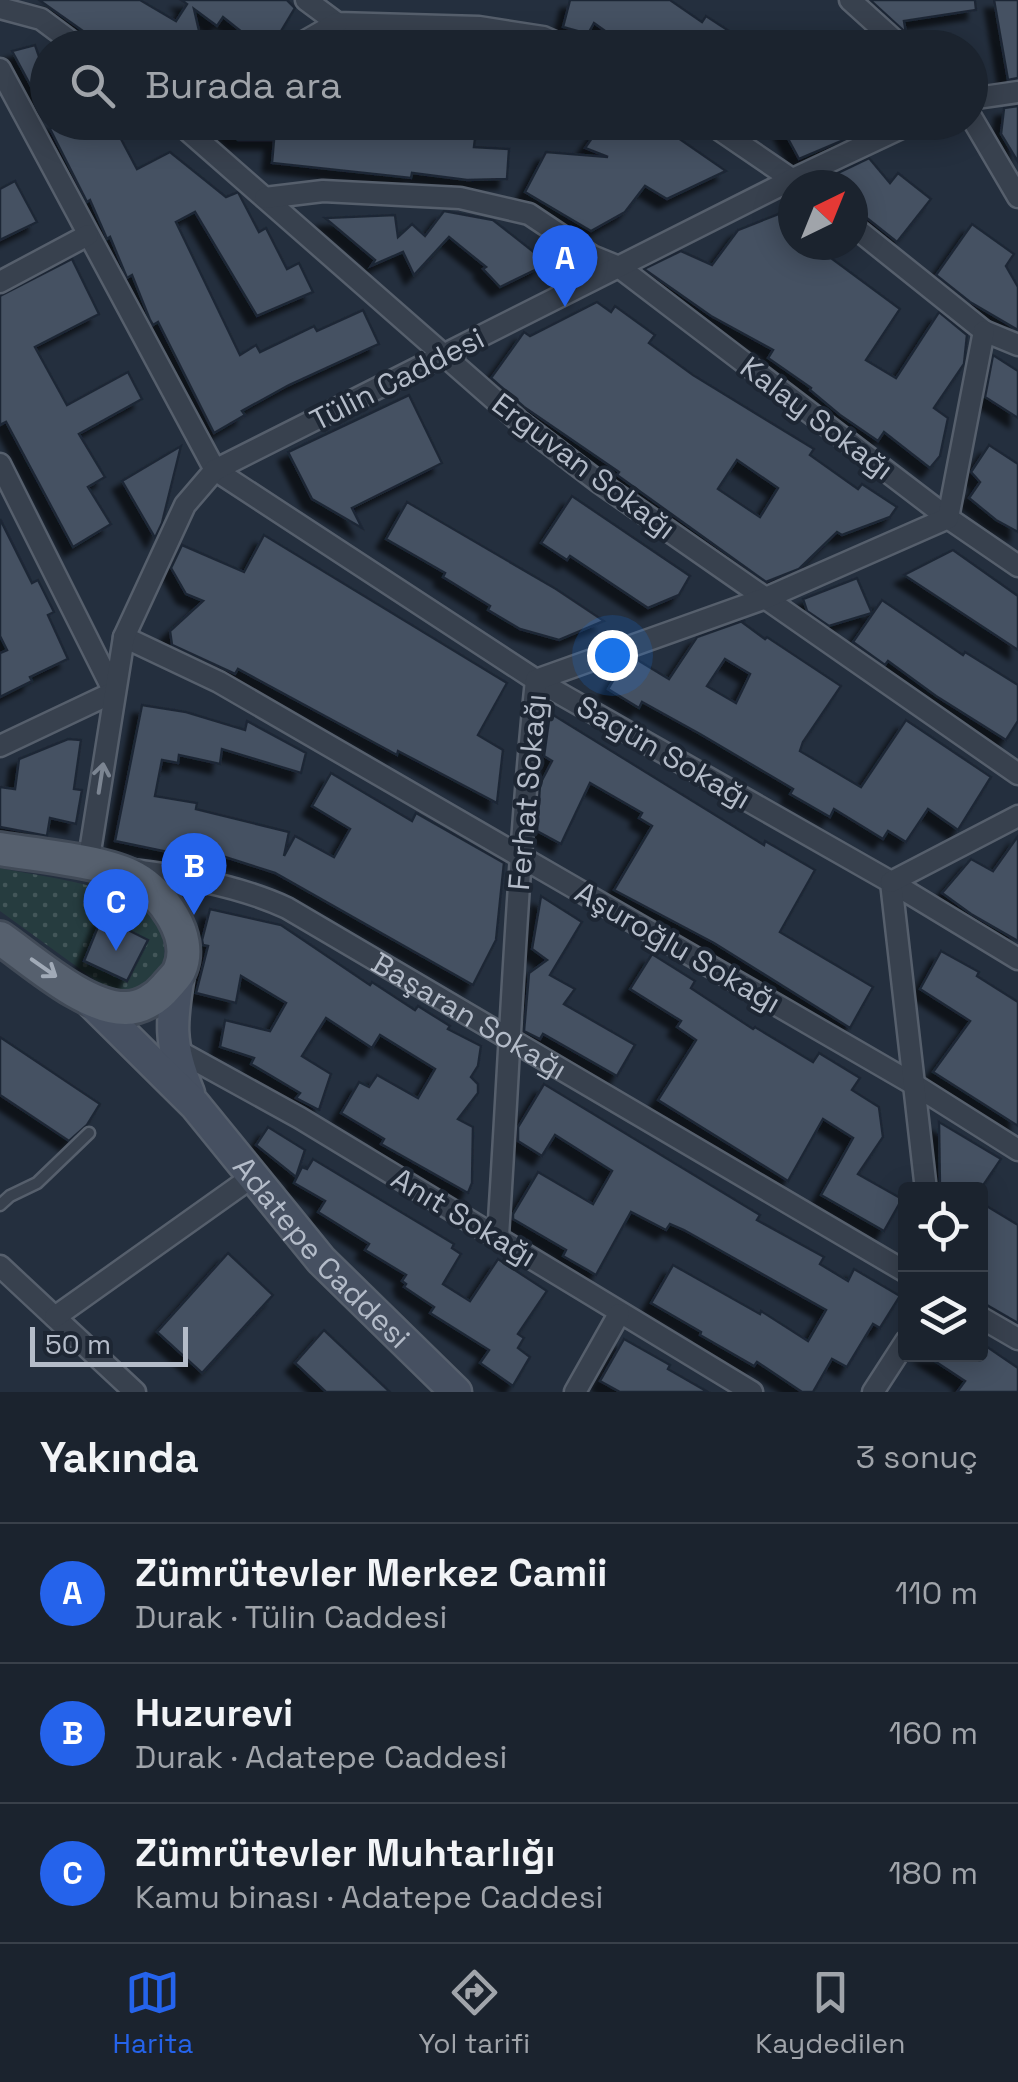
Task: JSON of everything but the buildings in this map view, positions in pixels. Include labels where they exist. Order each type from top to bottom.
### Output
[{"type":"main road","name":"Başaran Sokağı","points":[[0,849],[88,864]]},
{"type":"main road","name":"Adatepe Caddesi","points":[[88,864],[134,878],[158,896],[177,924],[183,946],[173,1048],[194,1106]]},
{"type":"main road","points":[[0,938],[88,998],[126,1008],[160,995],[180,968]]},
{"type":"main road","name":"Adatepe Caddesi","points":[[88,998],[194,1106],[321,1260],[456,1392]]},
{"type":"street","points":[[306,0],[336,23]]},
{"type":"street","points":[[850,0],[883,30]]},
{"type":"street","points":[[0,8],[41,18],[57,30]]},
{"type":"street","points":[[324,30],[336,23],[498,30]]},
{"type":"street","points":[[0,69],[30,126]]},
{"type":"street","points":[[988,96],[1018,92]]},
{"type":"street","points":[[38,140],[215,470]]},
{"type":"street","name":"Erguvan Sokağı","points":[[199,140],[519,420],[600,484],[1018,774]]},
{"type":"street","points":[[735,140],[779,170]]},
{"type":"street","name":"Tülin Caddesi","points":[[820,170],[879,140]]},
{"type":"street","points":[[984,140],[1018,197]]},
{"type":"street","name":"Kalay Sokağı","points":[[265,198],[323,191],[460,198],[529,214],[592,256],[619,267],[948,518],[1018,566]]},
{"type":"street","name":"Tülin Caddesi","points":[[88,864],[124,637],[185,505],[215,470],[778,191]]},
{"type":"street","points":[[0,282],[88,235]]},
{"type":"street","points":[[868,238],[984,331],[1018,344]]},
{"type":"street","points":[[948,518],[984,331]]},
{"type":"street","points":[[0,464],[114,692],[0,746]]},
{"type":"street","name":"Sagün Sokağı","points":[[215,470],[536,680],[892,882],[1018,959]]},
{"type":"street","name":"Ferhat Sokağı","points":[[498,1236],[519,855],[536,680],[766,598],[948,518]]},
{"type":"street","name":"Aşuroğlu Sokağı","points":[[124,637],[219,682],[915,1085],[1018,1150]]},
{"type":"street","points":[[925,1182],[892,882],[1018,816]]},
{"type":"street","name":"Başaran Sokağı","points":[[88,864],[179,876],[268,899],[898,1267]]},
{"type":"street","name":"Anıt Sokağı","points":[[173,1048],[300,1118],[752,1392]]},
{"type":"street","points":[[55,1317],[252,1177]]},
{"type":"street","points":[[0,1266],[135,1392]]},
{"type":"street","points":[[575,1392],[619,1314]]},
{"type":"street","points":[[988,1321],[1018,1339]]},
{"type":"street","points":[[873,1392],[898,1353]]},
{"type":"lane","points":[[0,1205],[38,1182],[90,1132]]},
{"type":"green space","points":[[0,868],[111,892],[142,908],[159,929],[163,942],[162,968],[156,979],[132,993],[109,990],[0,911]]},
{"type":"place","name":"Zümrütevler Merkez Camii","points":[[565,307]]},
{"type":"place","name":"Huzurevi","points":[[194,915]]},
{"type":"place","name":"Zümrütevler Muhtarlığı","points":[[116,951]]}]
